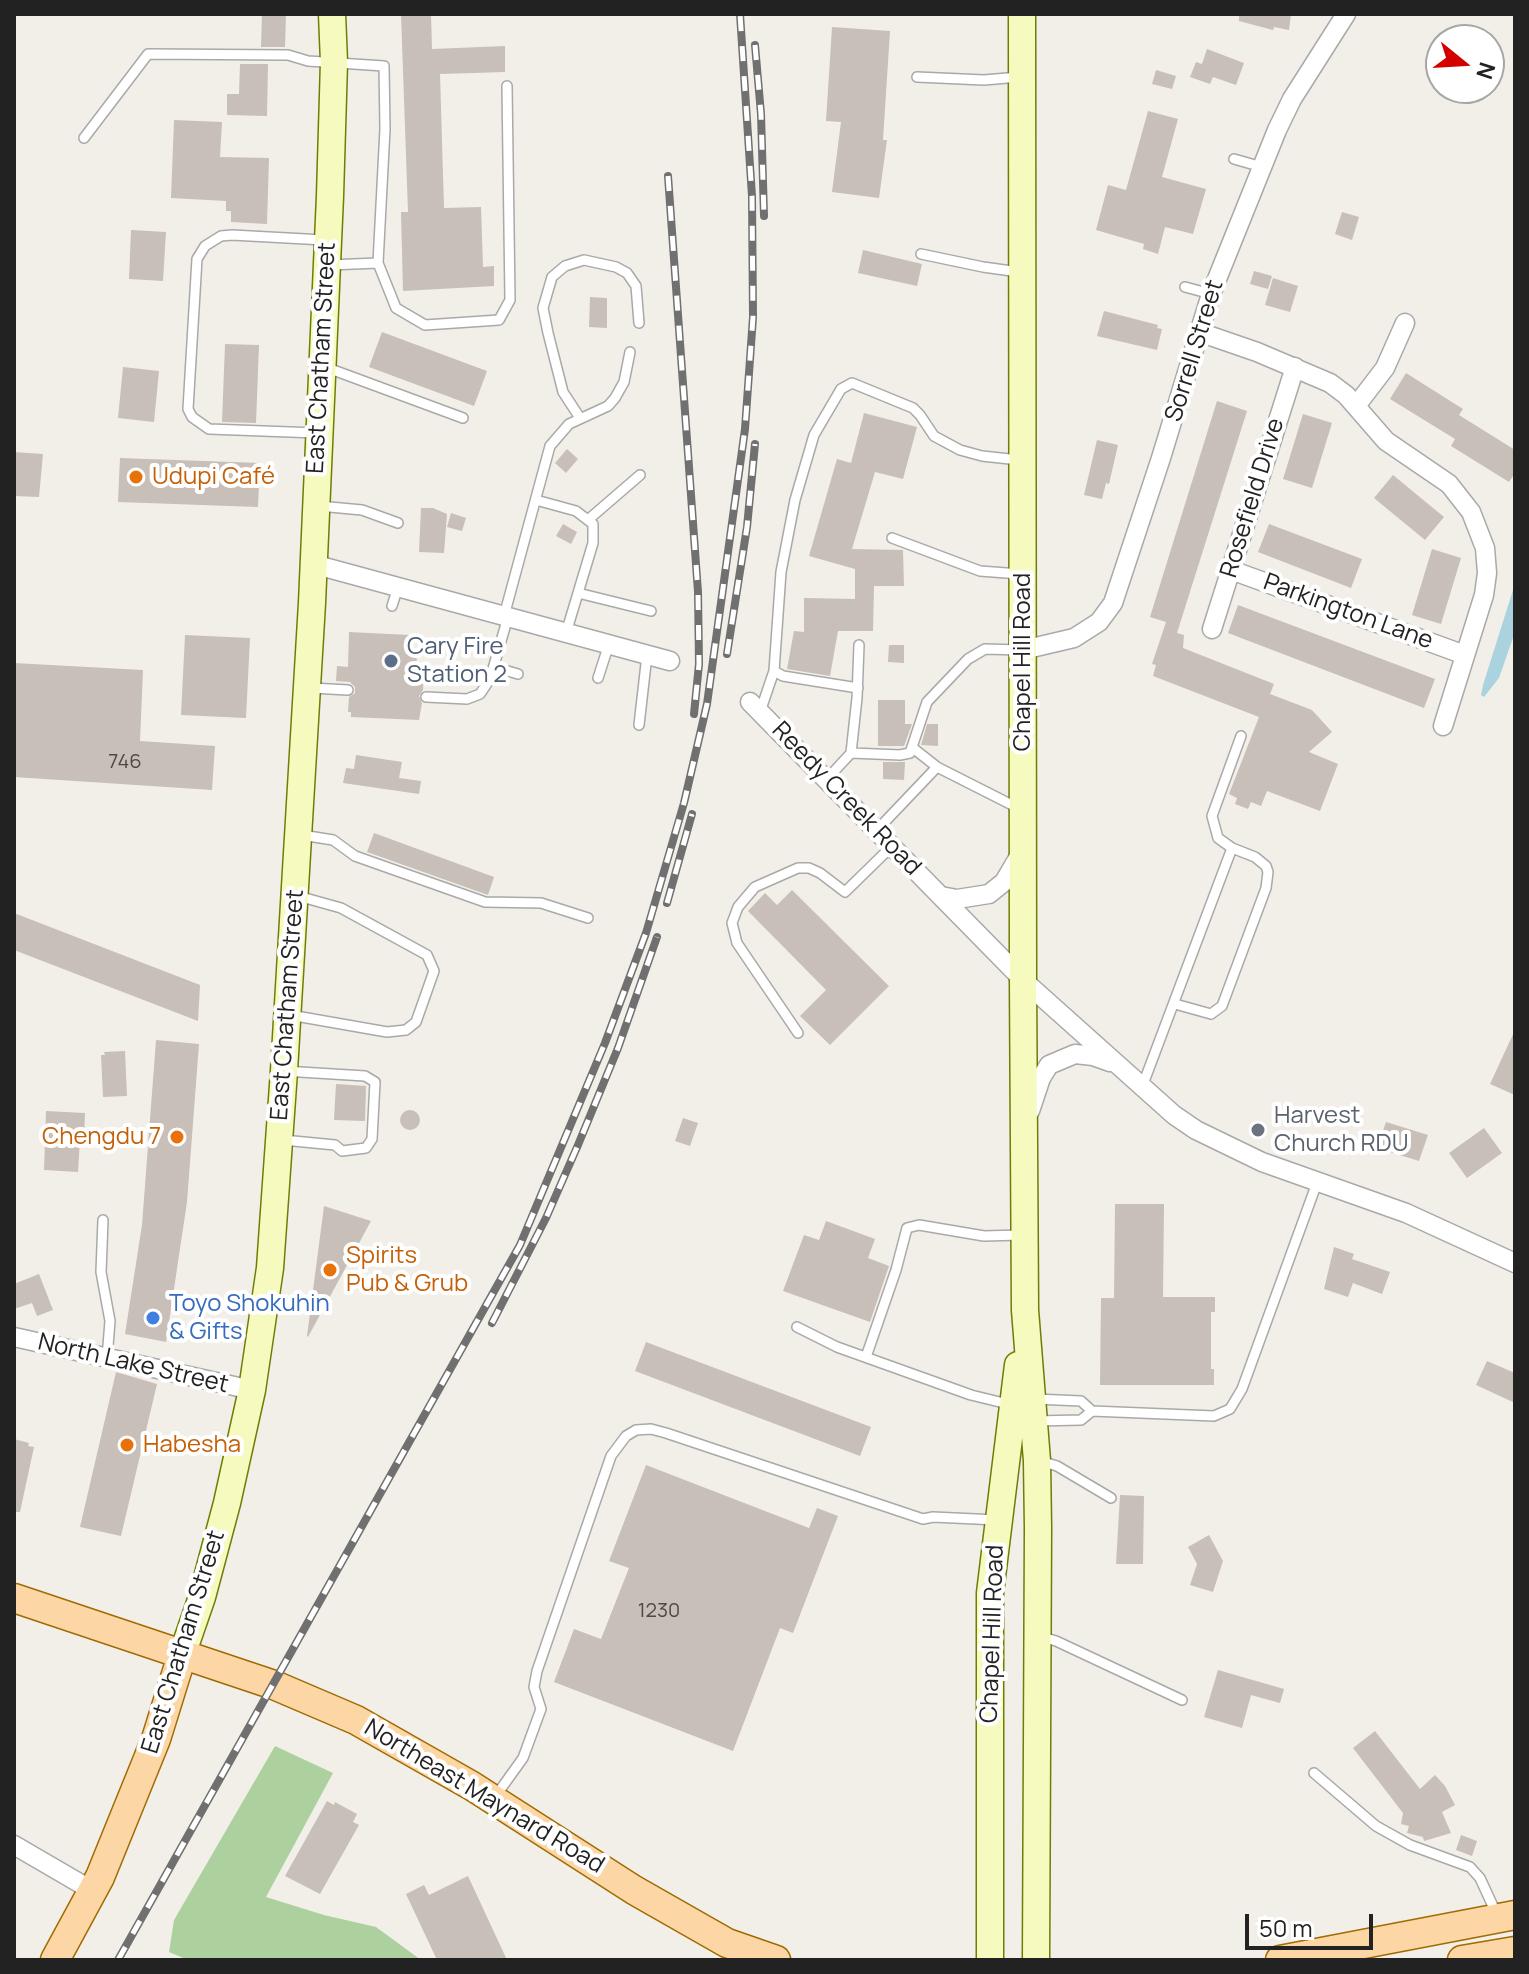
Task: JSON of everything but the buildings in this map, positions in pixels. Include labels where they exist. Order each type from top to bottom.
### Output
[{"type":"main road","name":"East Chatham Street","points":[[55,1960],[93,1891],[156,1739],[202,1597],[252,1390],[270,1268],[307,688],[327,253],[334,62],[332,14]]},
{"type":"main road","name":"Chapel Hill Road","points":[[1022,14],[1025,1310],[1026,1408],[1037,1461],[1036,1960]]},
{"type":"main road","name":"Chapel Hill Road","points":[[990,1960],[990,1593],[997,1520],[1026,1408]]},
{"type":"main road","name":"Northeast Maynard Road","points":[[14,1598],[183,1652],[285,1689],[356,1720],[493,1799],[634,1890],[727,1943],[776,1960]]},
{"type":"main road","points":[[1280,1960],[1507,1917]]},
{"type":"main road","points":[[1462,1960],[1515,1951]]},
{"type":"street","name":"Sorrell Street","points":[[1023,650],[1074,638],[1099,622],[1113,603],[1211,294],[1292,99],[1346,14]]},
{"type":"street","points":[[1356,406],[1385,368],[1405,323]]},
{"type":"street","points":[[1199,332],[1330,383],[1356,406],[1386,441],[1449,484],[1461,497],[1478,526],[1485,548],[1487,573],[1484,595],[1443,726]]},
{"type":"street","name":"Rosefield Drive","points":[[1212,629],[1295,367]]},
{"type":"street","points":[[313,564],[670,661]]},
{"type":"street","name":"Parkington Lane","points":[[1231,570],[1465,655]]},
{"type":"street","name":"Reedy Creek Road","points":[[755,707],[1023,980],[1142,1087],[1196,1130],[1262,1162],[1406,1213],[1513,1257]]},
{"type":"street","name":"Reedy Creek Road","points":[[941,896],[957,899],[989,894],[1004,882],[1022,850]]},
{"type":"street","name":"Reedy Creek Road","points":[[1024,1137],[1034,1093],[1049,1065],[1075,1054],[1093,1056],[1118,1066]]},
{"type":"street","name":"North Lake Street","points":[[14,1337],[252,1390]]},
{"type":"street","points":[[14,1845],[93,1891]]},
{"type":"lane","points":[[84,138],[148,54],[288,55],[308,61],[384,66],[385,129],[378,263],[396,308],[425,325],[499,320],[510,300],[507,86]]},
{"type":"lane","points":[[917,77],[984,80],[1022,76]]},
{"type":"lane","points":[[1234,159],[1262,167]]},
{"type":"lane","points":[[319,433],[209,429],[192,417],[188,409],[197,259],[205,246],[221,236],[232,235],[378,263]]},
{"type":"lane","points":[[921,254],[1023,272]]},
{"type":"lane","points":[[580,418],[563,392],[543,308],[552,277],[565,266],[584,260],[616,267],[627,273],[636,286],[639,323]]},
{"type":"lane","points":[[1185,287],[1211,294]]},
{"type":"lane","points":[[426,697],[461,699],[477,696],[487,686],[546,456],[553,440],[569,424],[608,406],[615,398],[627,374],[630,352]]},
{"type":"lane","points":[[322,366],[463,418]]},
{"type":"lane","points":[[755,707],[774,671],[781,572],[805,459],[818,427],[846,384],[852,383],[913,408],[934,436],[948,445],[982,456],[1021,460]]},
{"type":"lane","points":[[589,519],[640,475]]},
{"type":"lane","points":[[536,500],[576,511],[589,519],[594,536],[566,633]]},
{"type":"lane","points":[[316,505],[362,510],[398,523]]},
{"type":"lane","points":[[892,538],[980,571],[1023,574]]},
{"type":"lane","points":[[392,606],[398,587]]},
{"type":"lane","points":[[578,593],[651,611]]},
{"type":"lane","points":[[598,678],[609,644]]},
{"type":"lane","points":[[827,779],[851,753],[859,645]]},
{"type":"lane","points":[[851,753],[910,753],[921,712],[927,702],[968,659],[985,649],[1023,650]]},
{"type":"lane","points":[[639,725],[647,655]]},
{"type":"lane","points":[[494,667],[518,674]]},
{"type":"lane","points":[[774,671],[783,676],[858,688]]},
{"type":"lane","points":[[307,688],[348,690]]},
{"type":"lane","points":[[1175,1004],[1206,1014],[1219,1010],[1266,888],[1266,866],[1218,838],[1212,816],[1241,736]]},
{"type":"lane","points":[[913,748],[937,767],[1023,810]]},
{"type":"lane","points":[[877,830],[937,767]]},
{"type":"lane","points":[[299,834],[333,840],[355,856],[485,902],[541,903],[588,918]]},
{"type":"lane","points":[[798,1033],[737,943],[732,923],[738,907],[755,887],[798,868],[809,868],[820,873],[845,892],[892,846]]},
{"type":"lane","points":[[1142,1087],[1232,848]]},
{"type":"lane","points":[[288,1014],[387,1032],[406,1030],[416,1022],[434,971],[427,955],[341,908],[295,895]]},
{"type":"lane","points":[[280,1140],[335,1145],[342,1151],[366,1148],[372,1139],[375,1082],[365,1076],[284,1071]]},
{"type":"lane","points":[[1026,1408],[1081,1401],[1092,1411],[1214,1416],[1230,1409],[1242,1389],[1318,1180]]},
{"type":"lane","points":[[103,1220],[101,1272],[110,1321],[107,1358]]},
{"type":"lane","points":[[866,1357],[907,1228],[919,1225],[984,1236],[1025,1234]]},
{"type":"lane","points":[[797,1327],[837,1347],[971,1395],[1081,1420],[1092,1411]]},
{"type":"lane","points":[[493,1799],[523,1758],[541,1709],[534,1687],[537,1671],[611,1456],[626,1436],[636,1430],[651,1429],[666,1433],[923,1519],[997,1520]]},
{"type":"lane","points":[[1037,1461],[1049,1463],[1111,1498]]},
{"type":"lane","points":[[1039,1637],[1056,1641],[1182,1700]]},
{"type":"lane","points":[[1314,1773],[1376,1826],[1410,1845],[1464,1864],[1476,1872],[1507,1917]]},
{"type":"green space","points":[[275,1746],[333,1773],[266,1897],[376,1927],[421,1960],[188,1960],[169,1952],[174,1920]]},
{"type":"water","points":[[1515,537],[1515,632],[1499,678],[1484,697],[1481,695],[1483,685],[1513,590]]},
{"type":"railway","points":[[118,1960],[520,1245],[605,1043],[646,933],[684,803],[707,704],[745,429],[753,317],[752,196],[740,14]]},
{"type":"railway","points":[[755,45],[764,216]]},
{"type":"railway","points":[[668,176],[698,592],[699,664],[694,714]]},
{"type":"railway","points":[[727,654],[747,527],[755,444]]},
{"type":"railway","points":[[667,903],[692,814]]},
{"type":"railway","points":[[492,1323],[546,1218],[578,1145],[618,1048],[657,937]]},
{"type":"place","name":"Udupi Café","points":[[136,477]]},
{"type":"place","name":"Cary Fire Station 2","points":[[391,661]]},
{"type":"place","name":"Harvest Church RDU","points":[[1258,1130]]},
{"type":"place","name":"Chengdu 7","points":[[177,1137]]},
{"type":"place","name":"Spirits Pub & Grub","points":[[330,1270]]},
{"type":"place","name":"Toyo Shokuhin & Gifts","points":[[153,1318]]},
{"type":"place","name":"Habesha","points":[[127,1445]]}]
